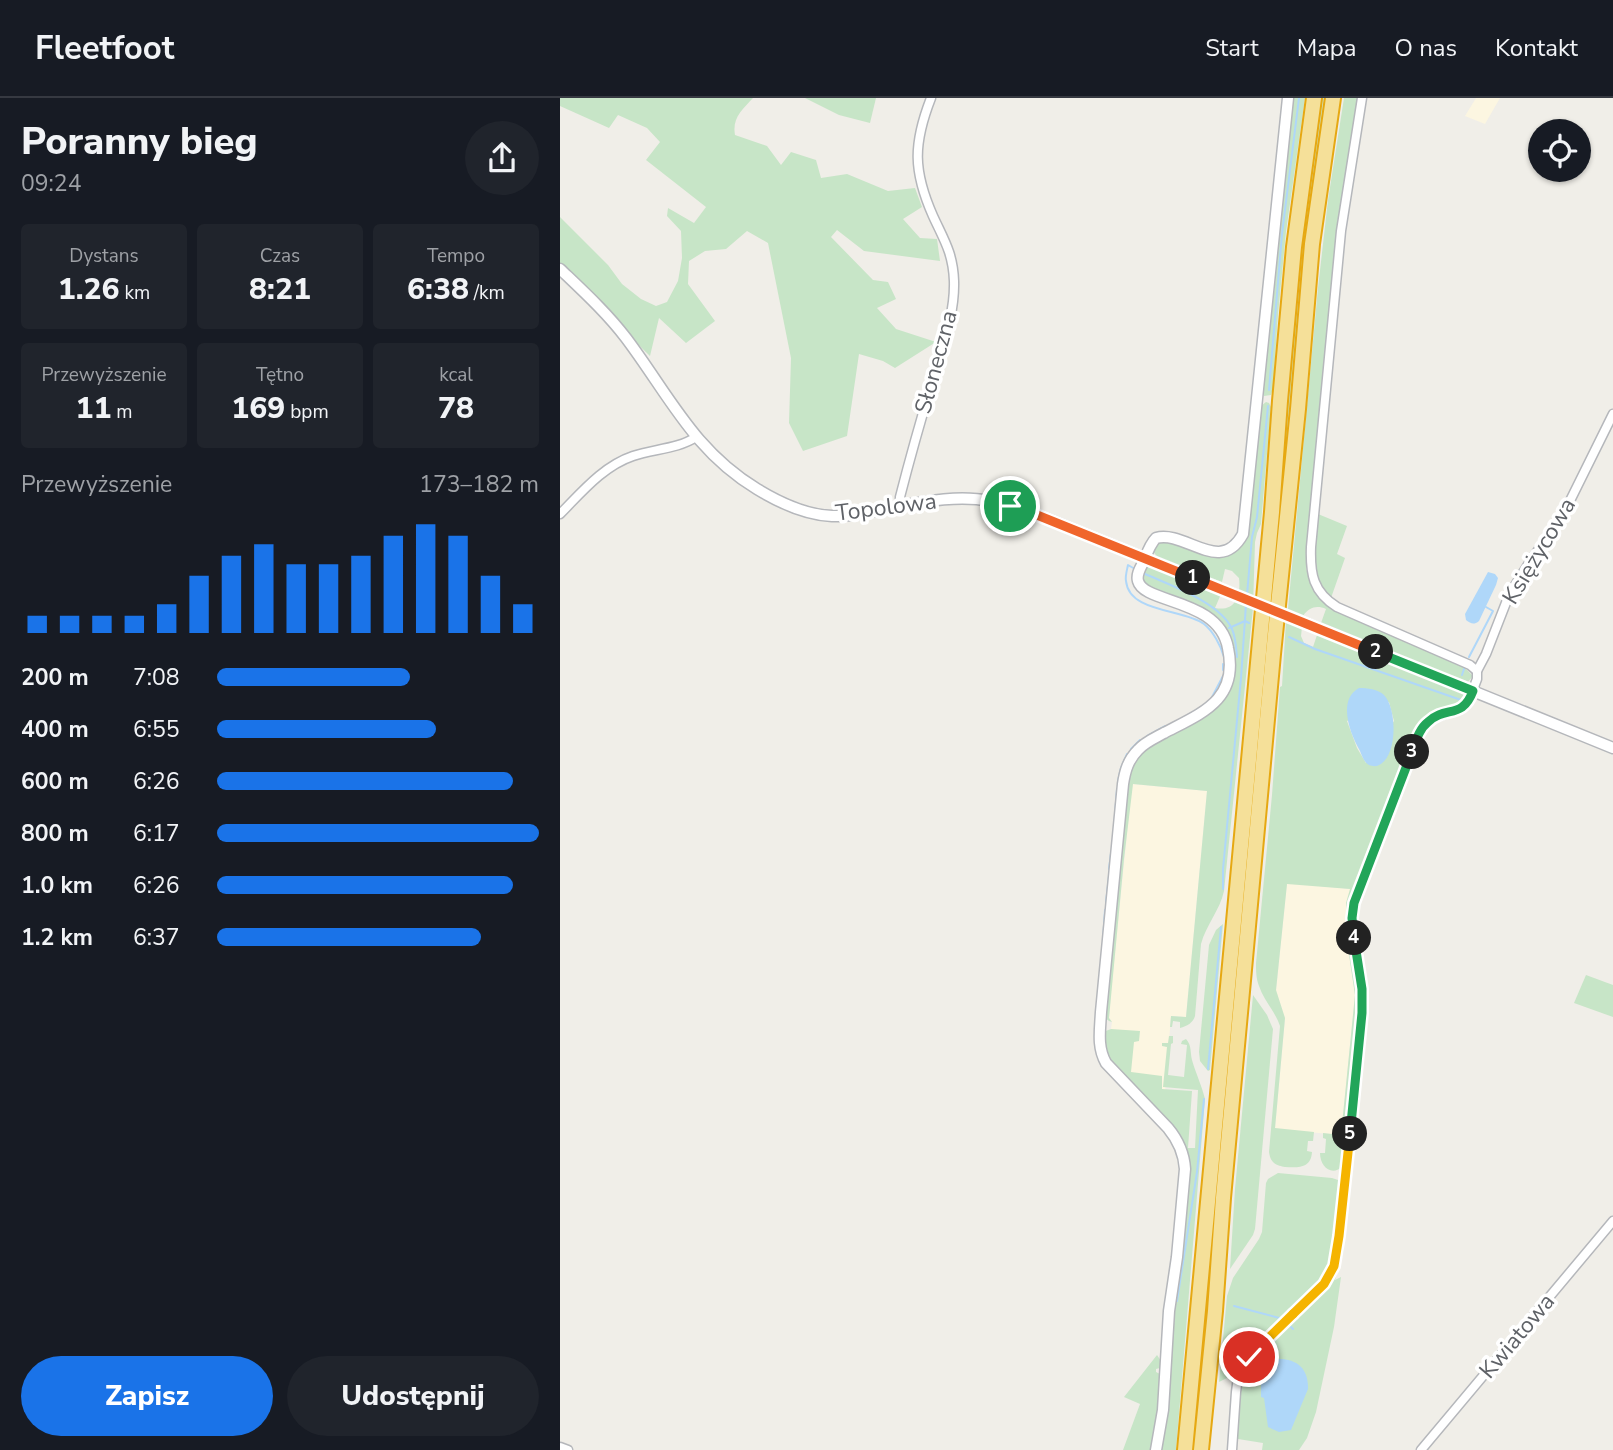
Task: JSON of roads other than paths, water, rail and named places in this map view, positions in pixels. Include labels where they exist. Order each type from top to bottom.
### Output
[{"type":"highway","points":[[1185,1450],[1264,606],[1293,260],[1314,98]]},
{"type":"highway","points":[[1201,1450],[1312,244],[1333,98]]},
{"type":"street","name":"Słoneczna","points":[[900,506],[953,303],[954,282],[949,248],[933,216],[917,164],[919,137],[931,98]]},
{"type":"street","points":[[1157,1450],[1185,1163],[1172,1132],[1103,1058],[1099,1038],[1101,1012],[1123,784],[1127,767],[1133,755],[1144,744],[1214,704],[1227,680],[1229,659],[1228,646],[1222,631],[1210,618],[1140,586],[1138,575],[1153,541],[1159,537],[1218,552],[1234,546],[1244,531],[1288,98]]},
{"type":"street","points":[[1362,98],[1339,249],[1311,547],[1312,576],[1321,594],[1337,607],[1470,665],[1477,671]]},
{"type":"street","name":"Topolowa","points":[[560,269],[616,326],[675,410],[715,457],[741,479],[796,509],[831,516],[952,499],[989,501],[1032,513],[1473,691]]},
{"type":"street","name":"Księżycowa","points":[[1473,691],[1477,671],[1509,595],[1562,517],[1613,414]]},
{"type":"street","points":[[560,514],[615,464],[696,437]]},
{"type":"street","points":[[1232,1450],[1236,1392],[1241,1368],[1260,1345],[1324,1284],[1332,1272],[1336,1258],[1362,1013],[1362,989],[1353,931],[1354,903],[1420,731],[1433,718],[1464,707],[1473,691],[1613,747]]},
{"type":"street","name":"Kwiatowa","points":[[1421,1450],[1613,1221]]},
{"type":"street","points":[[560,1447],[568,1450]]},
{"type":"water","points":[[1488,572],[1498,578],[1496,585],[1479,621],[1471,623],[1466,620],[1465,614]]},
{"type":"water","points":[[1359,688],[1382,693],[1391,710],[1394,732],[1390,752],[1377,766],[1364,761],[1349,727],[1348,701],[1352,693]]},
{"type":"water","points":[[1279,1359],[1292,1361],[1301,1367],[1307,1376],[1308,1389],[1291,1430],[1279,1432],[1268,1427],[1264,1398],[1261,1397],[1261,1380],[1265,1369]]},
{"type":"waterway","points":[[1269,390],[1282,234],[1299,98]]},
{"type":"waterway","points":[[1247,595],[1268,406]]},
{"type":"waterway","points":[[1135,569],[1128,565],[1126,579],[1129,591],[1137,599],[1147,605],[1204,624],[1216,639],[1224,657]]},
{"type":"waterway","points":[[1143,573],[1193,595],[1226,619],[1235,639],[1237,657]]},
{"type":"waterway","points":[[1223,889],[1246,604]]},
{"type":"waterway","points":[[1469,657],[1493,611],[1486,607]]},
{"type":"waterway","points":[[1229,628],[1245,621],[1249,623]]},
{"type":"waterway","points":[[1289,637],[1315,649],[1461,700]]},
{"type":"waterway","points":[[1223,664],[1223,670]]},
{"type":"waterway","points":[[1462,675],[1464,669]]},
{"type":"waterway","points":[[1211,699],[1223,676]]},
{"type":"waterway","points":[[1147,736],[1165,726]]},
{"type":"waterway","points":[[1131,749],[1140,740]]},
{"type":"waterway","points":[[1118,781],[1127,754]]},
{"type":"waterway","points":[[1114,828],[1117,789]]},
{"type":"waterway","points":[[1109,869],[1111,853]]},
{"type":"waterway","points":[[1106,902],[1109,876]]},
{"type":"waterway","points":[[1103,940],[1105,910]]},
{"type":"waterway","points":[[1208,1069],[1221,927]]},
{"type":"waterway","points":[[1177,1301],[1197,1172],[1204,1099]]},
{"type":"waterway","points":[[1234,1306],[1283,1319]]},
{"type":"waterway","points":[[1287,1323],[1293,1329]]}]
